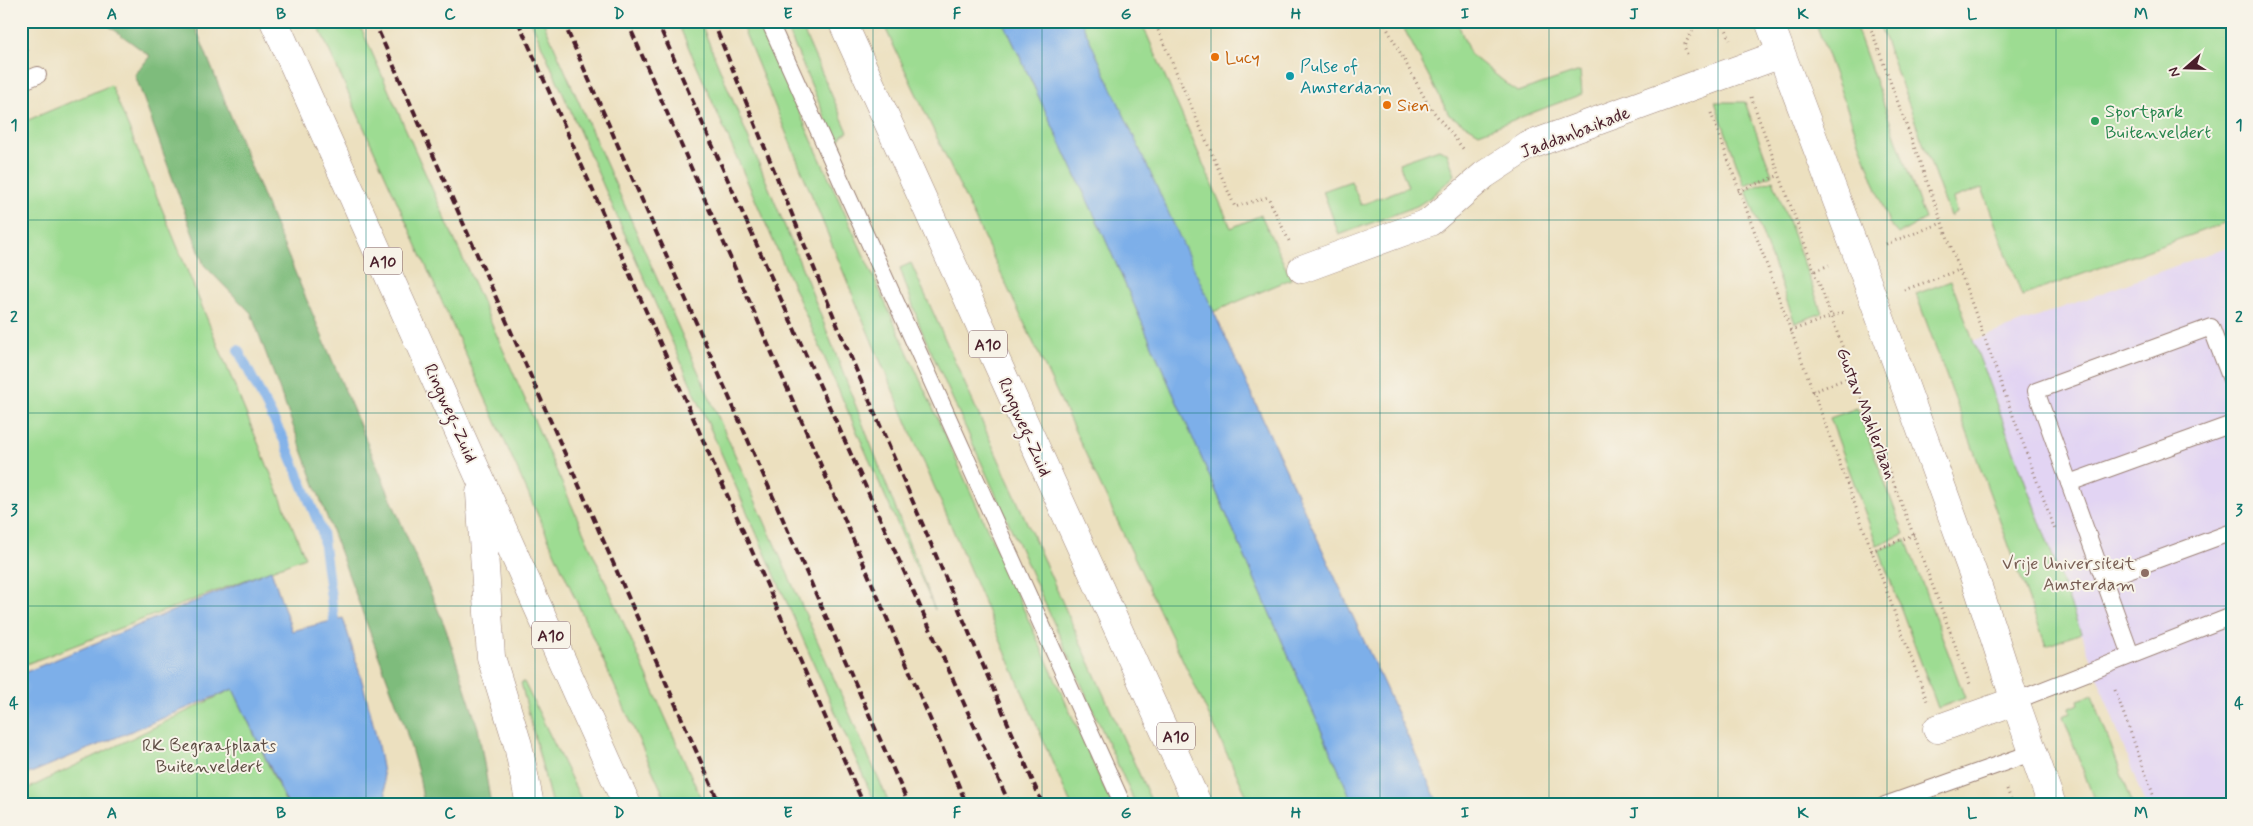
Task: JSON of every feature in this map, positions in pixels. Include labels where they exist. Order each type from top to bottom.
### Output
[{"type":"main road","name":"Ringweg-Zuid","points":[[274,21],[627,805]]},
{"type":"main road","name":"Ringweg-Zuid","points":[[842,21],[1198,805]]},
{"type":"main road","points":[[1769,21],[1857,254],[1979,590],[2052,805]]},
{"type":"main road","name":"Jaddanbaikade","points":[[1302,269],[1430,222],[1484,175],[1528,146],[1701,85],[1781,54]]},
{"type":"main road","name":"A10","points":[[479,474],[491,657],[518,745],[530,805]]},
{"type":"main road","name":"A10","points":[[1134,667],[1218,805]]},
{"type":"main road","points":[[1937,729],[2015,700]]},
{"type":"lane","points":[[769,21],[1122,805]]},
{"type":"lane","points":[[21,82],[38,75]]},
{"type":"lane","points":[[2131,655],[2036,391],[2212,327],[2232,382]]},
{"type":"lane","points":[[2069,483],[2232,424]]},
{"type":"lane","points":[[2104,579],[2232,532]]},
{"type":"lane","points":[[2015,700],[2232,616]]},
{"type":"lane","points":[[1885,805],[2034,752]]},
{"type":"path","points":[[1154,21],[1235,207],[1268,198],[1302,269]]},
{"type":"path","points":[[1383,21],[1429,106],[1484,175]]},
{"type":"path","points":[[1698,21],[1684,46],[1701,85],[1738,191],[1937,729]]},
{"type":"path","name":"Gustav Mahlerlaan","points":[[1723,21],[1853,376],[1982,713]]},
{"type":"path","points":[[1868,21],[2058,535]]},
{"type":"path","points":[[1738,191],[1780,175]]},
{"type":"path","points":[[1812,392],[1853,376]]},
{"type":"path","points":[[1871,551],[1914,535]]},
{"type":"path","points":[[2106,664],[2157,805]]},
{"type":"path","points":[[1999,764],[2013,805]]},
{"type":"shaded area","name":"Vrije Universiteit Amsterdam","points":[[2232,245],[2232,805],[2145,805],[1972,341]]},
{"type":"green space","points":[[107,21],[193,21],[264,199],[446,629],[478,728],[491,805],[424,805],[419,776],[404,724],[251,313],[204,265],[135,75],[150,56],[109,26]]},
{"type":"green space","points":[[316,21],[358,21],[704,805],[668,805]]},
{"type":"green space","points":[[531,21],[543,21],[890,805],[876,805]]},
{"type":"green space","points":[[677,21],[700,21],[807,280],[935,610]]},
{"type":"green space","points":[[740,21],[758,21],[1112,805],[1071,805],[873,344]]},
{"type":"green space","points":[[784,21],[799,21],[848,132],[842,135],[839,140],[845,164]]},
{"type":"green space","points":[[882,21],[1003,21],[1100,227],[1354,805],[1251,805]]},
{"type":"green space","points":[[1081,21],[1141,21],[1231,228],[1261,215],[1291,279],[1213,312]]},
{"type":"green space","points":[[1400,21],[1457,21],[1470,54],[1517,92],[1580,71],[1582,94],[1479,133],[1449,115]]},
{"type":"green space","points":[[1815,21],[1854,21],[1925,219],[1899,234],[1889,223]]},
{"type":"green space","name":"Sportpark Buitenveldert","points":[[1878,21],[2232,21],[2232,220],[2022,296],[1982,188],[1953,198],[1956,212],[1950,216]]},
{"type":"green space","points":[[111,85],[305,557],[21,666],[21,123]]},
{"type":"green space","points":[[1715,102],[1745,102],[1772,175],[1744,185]]},
{"type":"green space","points":[[1439,149],[1447,153],[1455,175],[1431,197],[1417,206],[1339,235],[1323,191],[1351,181],[1361,205],[1408,187],[1399,163]]},
{"type":"green space","points":[[1773,180],[1822,313],[1795,323],[1746,190]]},
{"type":"green space","points":[[911,263],[1153,805],[1136,805],[921,329],[900,268]]},
{"type":"green space","points":[[1951,281],[2081,633],[2046,646],[1916,294]]},
{"type":"green space","points":[[1857,408],[1904,534],[1877,545],[1830,418]]},
{"type":"green space","points":[[1906,540],[1965,698],[1938,708],[1879,550]]},
{"type":"green space","points":[[524,682],[584,805],[552,805],[521,683]]},
{"type":"green space","name":"RK Begraafplaats Buitenveldert","points":[[233,689],[287,805],[21,805],[21,792]]},
{"type":"green space","points":[[2092,695],[2133,805],[2096,805],[2063,716],[2071,713],[2070,708],[2079,704],[2078,700]]},
{"type":"water","points":[[1003,21],[1081,21],[1439,805],[1354,805],[1100,227]]},
{"type":"water","points":[[271,570],[292,631],[343,618],[364,687],[380,757],[387,805],[288,805],[233,689],[21,777],[21,674]]},
{"type":"waterway","points":[[238,350],[285,442],[322,532],[336,634]]},
{"type":"railway","points":[[374,21],[720,805]]},
{"type":"railway","points":[[518,21],[864,805]]},
{"type":"railway","points":[[563,21],[909,805]]},
{"type":"railway","points":[[627,21],[967,805]]},
{"type":"railway","points":[[657,21],[1010,805]]},
{"type":"railway","points":[[713,21],[843,339],[1043,805]]},
{"type":"place","name":"Lucy","points":[[1215,57]]},
{"type":"place","name":"Pulse of Amsterdam","points":[[1290,76]]},
{"type":"place","name":"Sien","points":[[1387,105]]},
{"type":"place","name":"Sportpark Buitenveldert","points":[[2095,121]]},
{"type":"place","name":"Vrije Universiteit Amsterdam","points":[[2145,573]]}]
